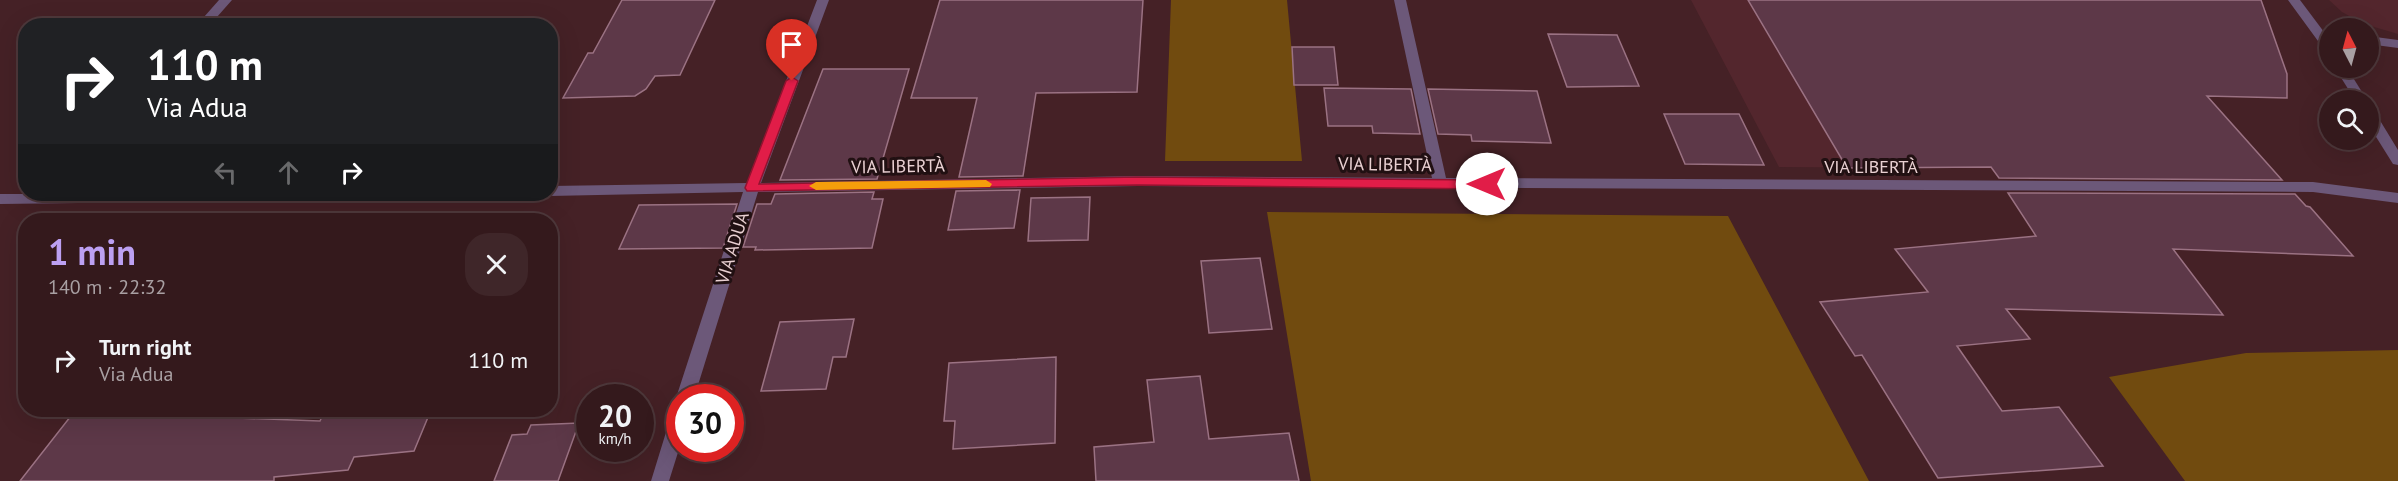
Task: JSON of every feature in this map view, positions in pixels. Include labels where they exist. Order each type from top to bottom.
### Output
[{"type":"street","points":[[209,18],[226,0]]},
{"type":"street","name":"VIA ADUA","points":[[689,384],[751,188],[823,0]]},
{"type":"street","points":[[1400,0],[1440,184]]},
{"type":"street","points":[[2294,0],[2319,28]]},
{"type":"street","points":[[2379,41],[2398,44]]},
{"type":"street","points":[[2379,130],[2398,160]]},
{"type":"street","name":"VIA LIBERTÀ","points":[[558,191],[1138,181],[2313,187],[2398,198]]},
{"type":"street","points":[[0,199],[18,198]]},
{"type":"street","points":[[660,481],[666,462]]},
{"type":"shaded area","points":[[1171,0],[1287,0],[1302,161],[1165,161]]},
{"type":"shaded area","points":[[1691,0],[1983,0],[2126,169],[1779,167]]},
{"type":"shaded area","points":[[2329,0],[2398,0],[2398,34],[2379,28],[2379,18],[2353,18]]},
{"type":"shaded area","points":[[1267,212],[1728,216],[1869,481],[1311,481]]},
{"type":"shaded area","points":[[2398,350],[2398,481],[2185,481],[2109,377],[2246,353]]},
{"type":"building","points":[[622,0],[715,0],[680,75],[655,76],[646,89],[635,96],[563,98],[588,53],[593,53]]},
{"type":"building","points":[[940,0],[1143,0],[1137,92],[1036,93],[1023,176],[959,177],[977,98],[911,98]]},
{"type":"building","points":[[1748,0],[2261,0],[2287,74],[2287,98],[2207,96],[2282,180],[1999,178],[1991,167],[1847,168]]},
{"type":"building","points":[[1548,34],[1617,35],[1639,86],[1567,87]]},
{"type":"building","points":[[1292,47],[1334,47],[1338,85],[1294,85]]},
{"type":"building","points":[[823,69],[909,69],[877,179],[780,180]]},
{"type":"building","points":[[1324,88],[1411,89],[1420,134],[1373,133],[1372,126],[1328,126]]},
{"type":"building","points":[[1428,89],[1537,91],[1551,143],[1472,141],[1471,135],[1438,134]]},
{"type":"building","points":[[1664,114],[1739,114],[1764,165],[1685,164]]},
{"type":"building","points":[[1020,190],[1014,228],[948,230],[956,191]]},
{"type":"building","points":[[874,192],[872,199],[883,199],[872,248],[755,250],[756,247],[743,247],[757,204],[771,204],[775,194]]},
{"type":"building","points":[[2008,193],[2295,194],[2306,206],[2310,207],[2353,256],[2173,249],[2223,315],[2006,309],[2030,339],[1957,346],[2002,411],[2059,407],[2103,466],[1938,478],[1862,355],[1855,356],[1820,302],[1928,292],[1895,249],[2036,236]]},
{"type":"building","points":[[1090,197],[1088,240],[1028,241],[1031,198]]},
{"type":"building","points":[[737,204],[723,248],[619,249],[639,205]]},
{"type":"building","points":[[1260,258],[1272,329],[1209,333],[1201,261]]},
{"type":"building","points":[[854,319],[846,357],[833,357],[826,389],[761,391],[780,322]]},
{"type":"building","points":[[1056,357],[1055,443],[953,449],[955,421],[944,421],[949,363]]},
{"type":"building","points":[[1200,376],[1209,439],[1289,433],[1299,481],[1096,481],[1094,447],[1154,442],[1147,380]]},
{"type":"building","points":[[70,417],[211,417],[320,421],[322,417],[428,417],[414,451],[354,457],[348,470],[274,477],[274,481],[20,481]]},
{"type":"building","points":[[576,423],[576,431],[558,481],[494,481],[512,435],[527,434],[531,425]]},
{"type":"slow traffic","points":[[816,186],[986,184]]},
{"type":"route","points":[[792,81],[751,188],[1138,181],[1487,184]]}]
